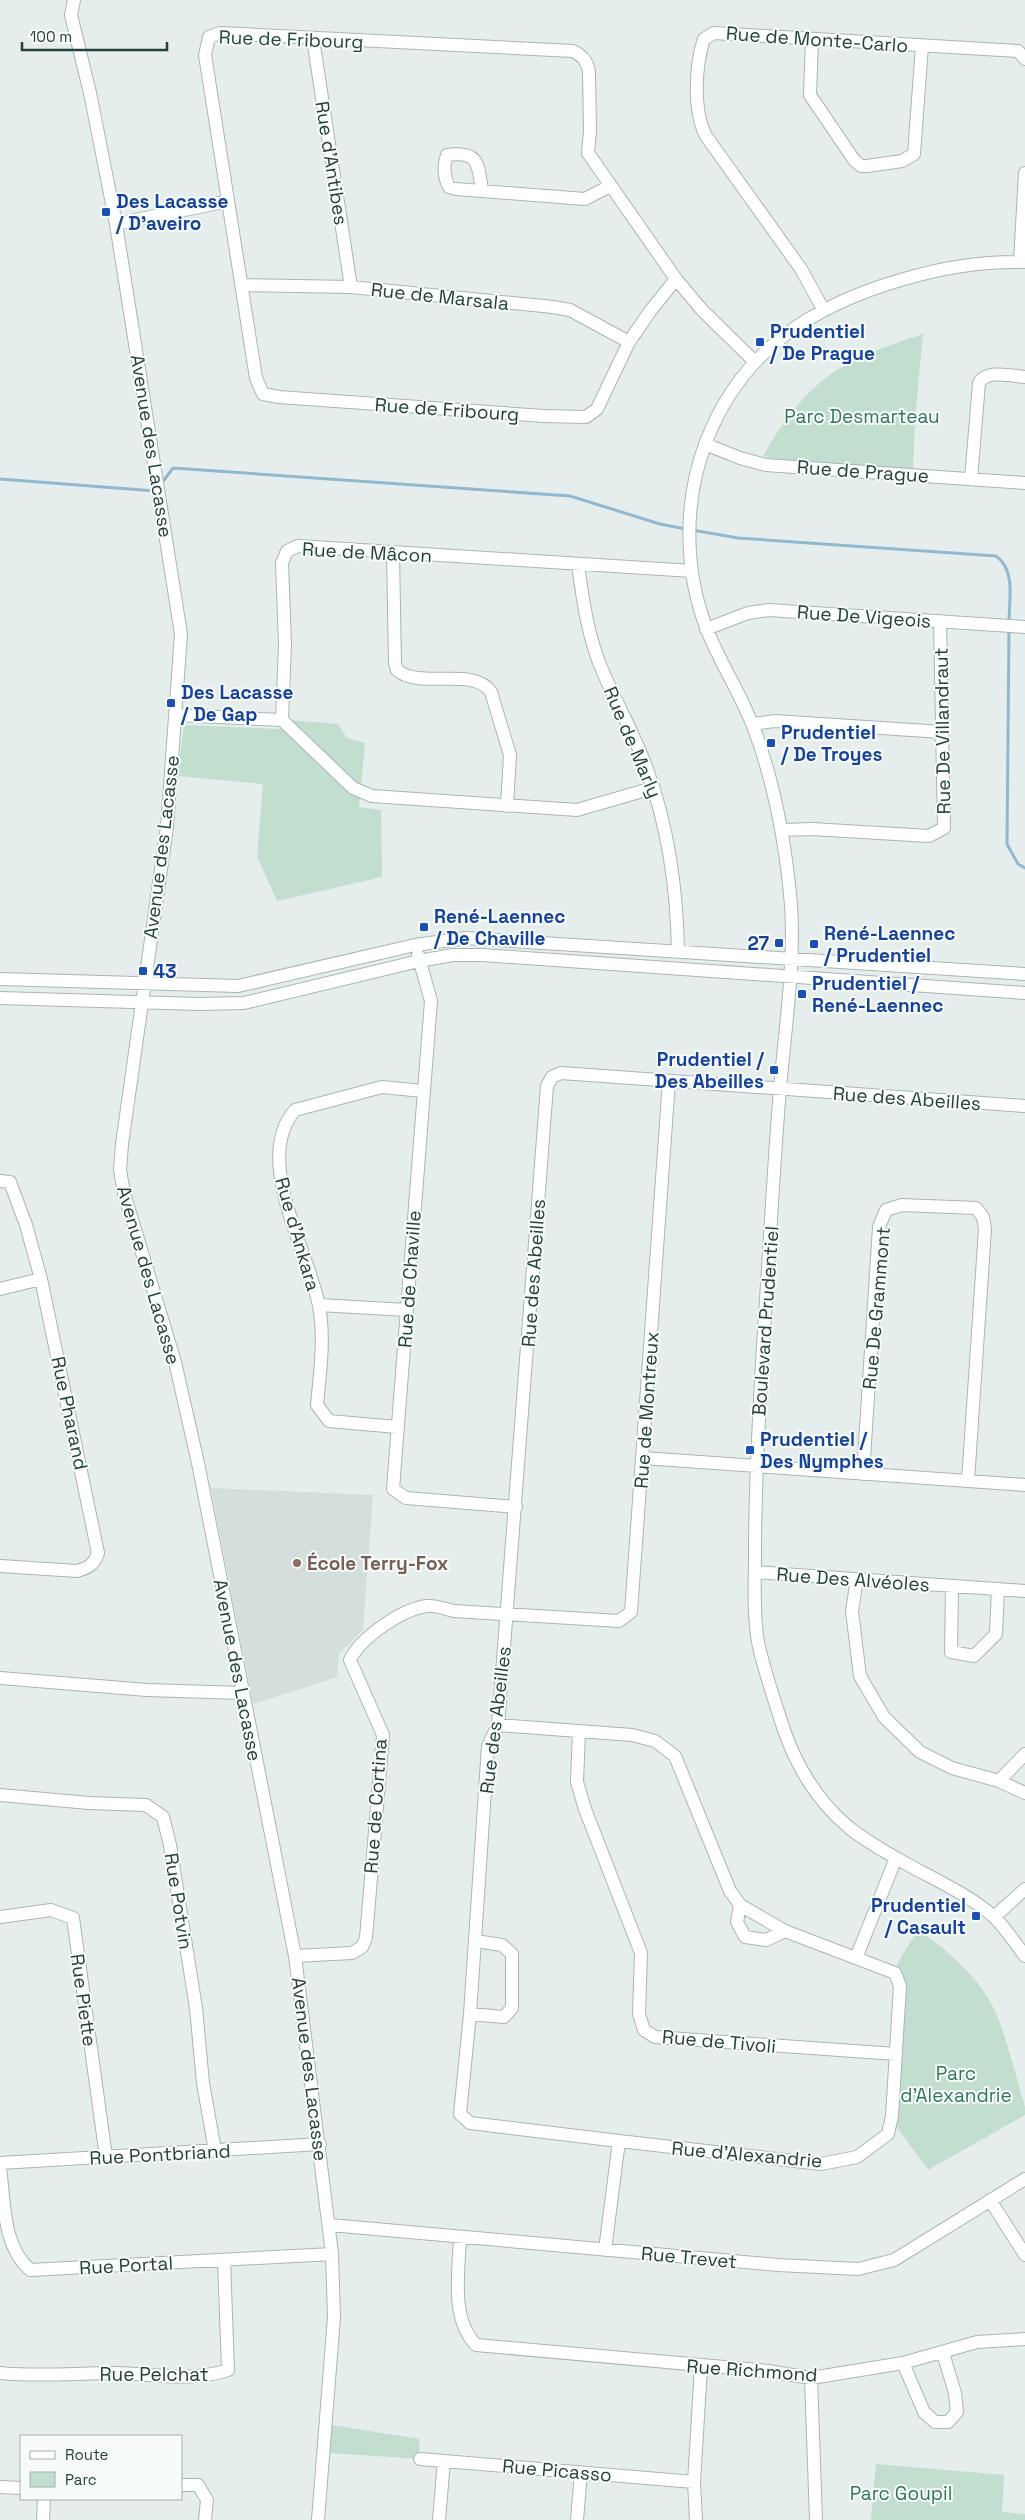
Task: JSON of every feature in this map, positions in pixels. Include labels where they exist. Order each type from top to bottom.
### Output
[{"type":"street","name":"Avenue des Lacasse","points":[[74,0],[72,15],[90,93],[116,224],[181,634],[166,827],[120,1170],[124,1193],[174,1362],[185,1408],[295,1956],[320,2144],[332,2254],[334,2317],[318,2520]]},
{"type":"street","name":"Rue de Fribourg","points":[[676,279],[651,310],[629,342],[597,409],[586,417],[552,417],[279,397],[263,394],[256,378],[228,201],[206,55],[209,37],[220,33],[573,52],[580,54],[587,62],[589,72],[590,131],[588,153],[676,279],[702,310],[755,362]]},
{"type":"street","name":"Rue de Monte-Carlo","points":[[823,309],[801,270],[706,136],[699,122],[697,105],[704,39],[714,33],[1018,51],[1025,59]]},
{"type":"street","name":"Rue d'Antibes","points":[[313,39],[351,287]]},
{"type":"street","points":[[812,39],[809,89],[812,102],[857,164],[866,166],[902,161],[914,154],[922,46]]},
{"type":"street","points":[[1022,262],[1025,173]]},
{"type":"street","points":[[482,191],[585,199],[610,186]]},
{"type":"street","points":[[116,224],[228,201]]},
{"type":"street","name":"Boulevard Prudentiel","points":[[1022,262],[965,265],[927,272],[872,288],[823,309],[789,331],[755,362],[728,399],[705,444],[698,468],[690,516],[692,571],[706,629],[752,724],[770,778],[783,830],[792,925],[755,1465],[755,1572],[758,1640],[785,1732],[802,1773],[844,1824],[896,1858],[951,1887],[994,1917],[1025,1956]]},
{"type":"street","name":"Rue de Marsala","points":[[242,285],[351,287],[570,310],[629,342]]},
{"type":"street","points":[[971,479],[979,382],[985,376],[994,375],[1025,377]]},
{"type":"street","name":"Rue de Prague","points":[[705,444],[740,458],[766,465],[1025,483]]},
{"type":"street","name":"Rue de Mâcon","points":[[282,720],[285,644],[284,556],[287,551],[298,546],[692,571]]},
{"type":"street","points":[[393,553],[395,663],[398,670],[410,677],[474,681],[487,686],[491,692],[510,756],[507,806]]},
{"type":"street","name":"Rue de Marly","points":[[578,565],[582,600],[597,656],[639,749],[654,788],[668,842],[674,876],[678,952]]},
{"type":"street","name":"Rue De Vigeois","points":[[706,629],[748,613],[768,610],[1025,627]]},
{"type":"street","name":"Rue De Villandraut","points":[[783,830],[812,829],[929,836],[944,828],[940,621]]},
{"type":"street","points":[[175,715],[282,720],[353,788],[362,794],[372,796],[577,810],[654,788]]},
{"type":"street","points":[[752,724],[775,721],[942,732]]},
{"type":"street","points":[[0,979],[238,986],[415,945],[466,938],[1025,974]]},
{"type":"street","name":"Rue de Chaville","points":[[415,945],[431,1001],[393,1489],[406,1498],[516,1507]]},
{"type":"street","points":[[0,998],[199,1004],[244,1003],[419,961],[453,955],[482,955],[790,975],[1025,993]]},
{"type":"street","name":"Rue des Abeilles","points":[[618,2142],[470,2123],[460,2114],[476,1942],[476,1902],[488,1746],[498,1725],[547,1086],[552,1076],[562,1073],[1025,1106]]},
{"type":"street","name":"Rue de Montreux","points":[[507,1612],[619,1621],[631,1612],[669,1081]]},
{"type":"street","name":"Rue d'Ankara","points":[[397,1427],[329,1421],[317,1405],[322,1331],[319,1306],[279,1170],[279,1152],[284,1127],[288,1117],[294,1110],[382,1087],[423,1091]]},
{"type":"street","name":"Rue Pharand","points":[[0,1181],[10,1182],[26,1225],[41,1279],[98,1553],[95,1562],[88,1568],[76,1571],[0,1566]]},
{"type":"street","name":"Rue De Grammont","points":[[863,1474],[879,1226],[886,1210],[902,1206],[976,1208],[984,1217],[985,1229],[968,1481]]},
{"type":"street","points":[[0,1289],[41,1279]]},
{"type":"street","points":[[319,1306],[407,1310]]},
{"type":"street","points":[[643,1458],[1025,1485]]},
{"type":"street","name":"Rue Des Alvéoles","points":[[755,1572],[1025,1591]]},
{"type":"street","points":[[857,1579],[852,1611],[860,1676],[884,1717],[920,1752],[952,1768],[999,1781],[1025,1793]]},
{"type":"street","name":"Rue Des Alvéoles","points":[[952,1586],[951,1652],[974,1656],[996,1634],[998,1589]]},
{"type":"street","name":"Rue de Cortina","points":[[295,1956],[352,1953],[362,1948],[366,1938],[383,1735],[353,1672],[350,1660],[354,1652],[390,1620],[410,1610],[428,1606],[454,1611],[507,1612]]},
{"type":"street","points":[[0,1678],[147,1690],[242,1693]]},
{"type":"street","name":"Rue d'Alexandrie","points":[[498,1725],[632,1735],[655,1741],[675,1756],[730,1891],[740,1905],[785,1931],[895,1973],[900,1986],[892,2116],[888,2134],[856,2157],[821,2164],[618,2142]]},
{"type":"street","name":"Rue de Tivoli","points":[[579,1731],[577,1782],[585,1809],[641,1953],[639,2014],[644,2030],[655,2037],[896,2054]]},
{"type":"street","points":[[999,1781],[1025,1754]]},
{"type":"street","name":"Rue Potvin","points":[[0,1795],[89,1803],[146,1805],[163,1817],[170,1845],[194,1998],[203,2083],[215,2152]]},
{"type":"street","points":[[856,1958],[896,1858]]},
{"type":"street","points":[[994,1917],[1025,1889]]},
{"type":"street","name":"Rue d'Alexandrie","points":[[740,1905],[737,1922],[745,1937],[766,1940],[785,1931]]},
{"type":"street","name":"Rue Piette","points":[[0,1917],[51,1910],[73,1918],[106,2157]]},
{"type":"street","points":[[470,2014],[504,2017],[512,2008],[512,1954],[502,1945],[476,1942]]},
{"type":"street","points":[[605,2250],[618,2142]]},
{"type":"street","name":"Rue Pontbriand","points":[[0,2163],[215,2152],[320,2144]]},
{"type":"street","name":"Rue Portal","points":[[0,2168],[10,2242],[19,2260],[30,2270],[332,2254]]},
{"type":"street","name":"Rue Trevet","points":[[330,2225],[786,2266],[858,2269],[894,2260],[1025,2179]]},
{"type":"street","points":[[990,2200],[1025,2255]]},
{"type":"street","name":"Rue Richmond","points":[[460,2237],[459,2314],[466,2335],[476,2345],[701,2367],[768,2371],[811,2378],[903,2363],[977,2342],[1025,2339]]},
{"type":"street","name":"Rue Pelchat","points":[[0,2373],[26,2376],[116,2374],[210,2376],[228,2370],[224,2260]]},
{"type":"street","points":[[903,2363],[924,2412],[935,2422],[948,2422],[957,2412],[943,2353]]},
{"type":"street","points":[[696,2520],[694,2482],[701,2367]]},
{"type":"street","points":[[811,2378],[816,2520]]},
{"type":"street","name":"Rue Picasso","points":[[420,2459],[694,2482]]},
{"type":"street","points":[[440,2520],[444,2461]]},
{"type":"street","points":[[577,2520],[581,2472]]},
{"type":"street","points":[[182,2485],[198,2485],[207,2500],[205,2520]]},
{"type":"street","points":[[0,2487],[20,2488]]},
{"type":"street","points":[[43,2520],[44,2500]]},
{"type":"shaded area","name":"École Terry-Fox","points":[[211,1488],[373,1495],[363,1630],[339,1654],[337,1677],[253,1704]]},
{"type":"green space","name":"Parc Desmarteau","points":[[923,334],[915,419],[913,471],[798,463],[763,456],[795,408],[828,376],[847,364],[869,354]]},
{"type":"green space","points":[[289,720],[338,724],[347,738],[365,743],[359,807],[381,810],[382,877],[277,901],[257,856],[263,784],[177,776],[184,725],[279,729]]},
{"type":"green space","name":"Parc d'Alexandrie","points":[[918,1930],[965,1968],[992,2004],[1006,2040],[1025,2107],[1025,2115],[928,2170],[894,2123],[896,1971],[897,1964]]},
{"type":"green space","points":[[332,2425],[419,2439],[420,2459],[329,2453]]},
{"type":"green space","name":"Parc Goupil","points":[[876,2464],[1004,2475],[1002,2512],[1025,2514],[1025,2520],[871,2520]]},
{"type":"waterway","points":[[161,484],[173,468],[570,496],[660,524],[686,529]]},
{"type":"waterway","points":[[0,479],[155,491]]},
{"type":"waterway","points":[[692,530],[738,538],[996,556],[1002,562],[1009,577],[1009,622]]},
{"type":"waterway","points":[[1009,628],[1007,844],[1018,864],[1025,868]]},
{"type":"place","name":"Des Lacasse / D'aveiro","points":[[106,212]]},
{"type":"place","name":"Prudentiel / De Prague","points":[[760,342]]},
{"type":"place","name":"Des Lacasse / De Gap","points":[[171,703]]},
{"type":"place","name":"Prudentiel / De Troyes","points":[[771,743]]},
{"type":"place","name":"René-Laennec / De Chaville","points":[[424,927]]},
{"type":"place","name":"27","points":[[779,943]]},
{"type":"place","name":"René-Laennec / Prudentiel","points":[[814,944]]},
{"type":"place","name":"43","points":[[143,971]]},
{"type":"place","name":"Prudentiel / René-Laennec","points":[[802,994]]},
{"type":"place","name":"Prudentiel / Des Abeilles","points":[[774,1070]]},
{"type":"place","name":"Prudentiel / Des Nymphes","points":[[750,1450]]},
{"type":"place","name":"École Terry-Fox","points":[[297,1563]]},
{"type":"place","name":"Prudentiel / Casault","points":[[976,1916]]}]
